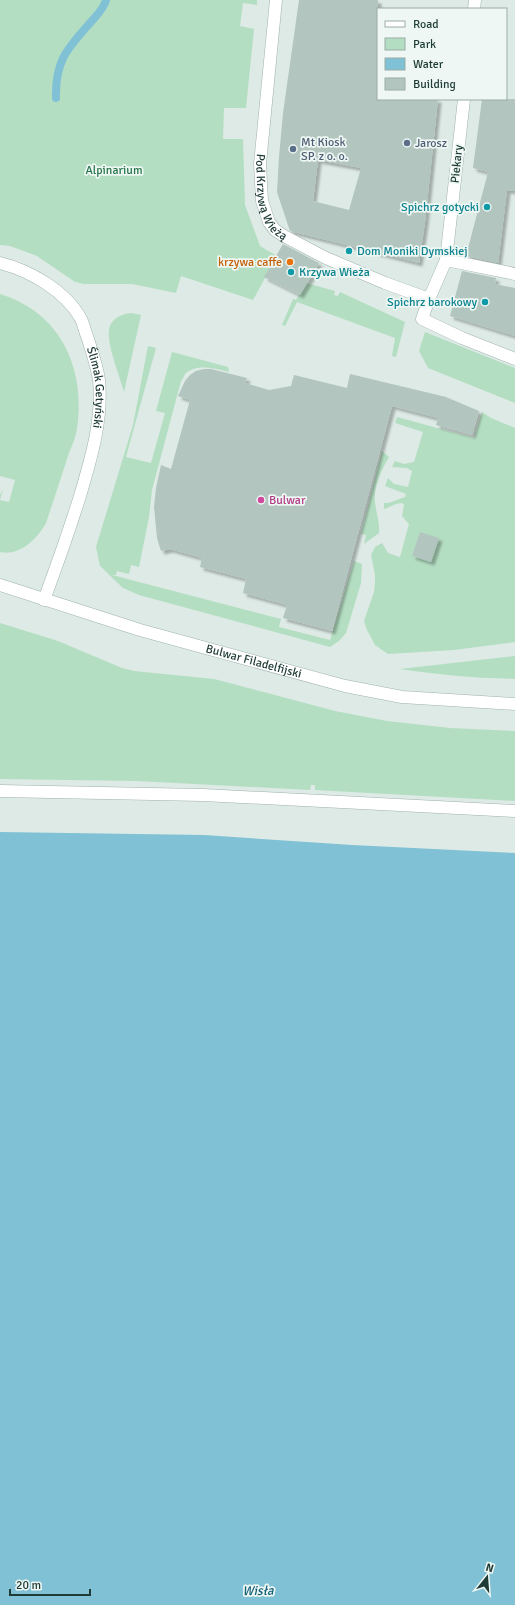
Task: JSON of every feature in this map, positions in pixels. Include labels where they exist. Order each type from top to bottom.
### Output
[{"type":"street","name":"Pod Krzywą Wieżą","points":[[276,0],[260,164],[262,201],[269,222],[275,230],[284,236],[326,258],[385,283],[429,299]]},
{"type":"street","name":"Piekary","points":[[464,100],[446,260],[422,319],[462,338],[515,359]]},
{"type":"street","points":[[446,260],[515,274]]},
{"type":"street","name":"Ślimak Getyński","points":[[0,263],[33,275],[64,298],[80,318],[94,356],[99,379],[98,424],[89,465],[65,542],[44,600]]},
{"type":"street","name":"Bulwar Filadelfijski","points":[[0,585],[148,632],[346,686],[402,697],[515,704]]},
{"type":"street","points":[[0,791],[203,795],[515,811]]},
{"type":"green space","name":"Alpinarium","points":[[0,0],[257,0],[257,5],[243,3],[240,26],[254,29],[246,108],[224,108],[223,139],[243,139],[245,205],[260,246],[277,256],[253,300],[181,276],[176,293],[132,284],[84,284],[75,282],[37,256],[10,246],[0,245]]},
{"type":"green space","points":[[306,283],[335,291],[334,295],[338,296],[340,292],[405,322],[396,357],[392,356],[395,338],[297,302],[285,326],[282,325],[293,299],[296,300]]},
{"type":"green space","points":[[0,294],[21,302],[39,314],[53,328],[64,345],[72,364],[77,384],[79,406],[75,436],[46,523],[38,535],[27,545],[14,552],[7,553],[0,552],[0,500],[9,502],[15,480],[0,476]]},
{"type":"green space","points":[[131,313],[141,315],[124,392],[110,344],[109,331],[111,323],[114,320]]},
{"type":"green space","points":[[425,332],[515,368],[515,403],[428,368],[419,351]]},
{"type":"green space","points":[[148,346],[156,348],[126,457],[151,463],[165,413],[156,411],[172,352],[228,367],[229,372],[201,367],[186,373],[181,381],[152,490],[149,517],[139,567],[131,565],[129,574],[117,571],[116,575],[112,575],[281,619],[279,627],[330,640],[354,561],[362,564],[361,583],[346,633],[339,641],[330,647],[139,595],[123,588],[100,566],[96,547],[133,425]]},
{"type":"green space","points":[[482,412],[491,418],[515,428],[515,642],[454,650],[388,654],[375,645],[364,621],[374,592],[375,583],[371,555],[375,547],[382,543],[388,553],[400,557],[409,524],[402,516],[404,505],[402,503],[395,504],[384,509],[384,503],[389,503],[405,497],[406,494],[385,486],[388,478],[394,484],[408,487],[412,471],[407,468],[392,467],[395,461],[404,464],[414,462],[423,432],[395,423],[397,417],[474,438]]},
{"type":"green space","points":[[382,451],[389,457],[375,490],[379,533],[364,544],[366,535],[361,534]]},
{"type":"green space","points":[[0,623],[58,641],[122,668],[134,671],[214,679],[335,711],[387,721],[450,728],[515,731],[515,801],[315,790],[315,785],[311,785],[310,790],[137,781],[0,779]]},
{"type":"green space","points":[[515,656],[515,679],[458,676],[400,669]]},
{"type":"water","name":"Wisła","points":[[0,832],[204,835],[352,845],[515,853],[515,1605],[0,1605]]},
{"type":"building","points":[[299,0],[378,0],[377,100],[438,100],[425,222],[419,263],[290,231],[277,192],[283,113]],"holes":[[[318,160],[361,168],[349,210],[313,201]]]},
{"type":"building","points":[[515,99],[515,191],[507,190],[498,263],[466,256],[488,172],[473,168],[482,100]]},
{"type":"building","name":"Krzywa Wieża","points":[[283,244],[319,263],[300,295],[264,277]]},
{"type":"building","name":"Spichrz barokowy","points":[[462,271],[496,278],[495,284],[515,288],[515,336],[450,316]]},
{"type":"building","name":"Bulwar","points":[[211,369],[247,378],[245,383],[269,390],[291,386],[294,375],[347,388],[350,374],[446,397],[479,411],[472,435],[436,425],[438,418],[392,406],[332,631],[283,618],[287,605],[243,593],[246,579],[200,567],[202,558],[170,549],[161,551],[157,538],[154,507],[161,465],[171,469],[190,400],[178,396],[185,381],[190,375],[196,371]]},
{"type":"building","points":[[420,532],[439,538],[431,562],[412,556]]},
{"type":"waterway","points":[[56,98],[58,74],[64,56],[75,40],[102,9],[106,0]]},
{"type":"place","name":"Jarosz","points":[[407,143]]},
{"type":"place","name":"Mt Kiosk SP. z o. o.","points":[[293,149]]},
{"type":"place","name":"Spichrz gotycki","points":[[487,207]]},
{"type":"place","name":"Dom Moniki Dymskiej","points":[[349,251]]},
{"type":"place","name":"krzywa caffe","points":[[290,262]]},
{"type":"place","name":"Krzywa Wieża","points":[[291,272]]},
{"type":"place","name":"Spichrz barokowy","points":[[485,302]]},
{"type":"place","name":"Bulwar","points":[[261,500]]}]
